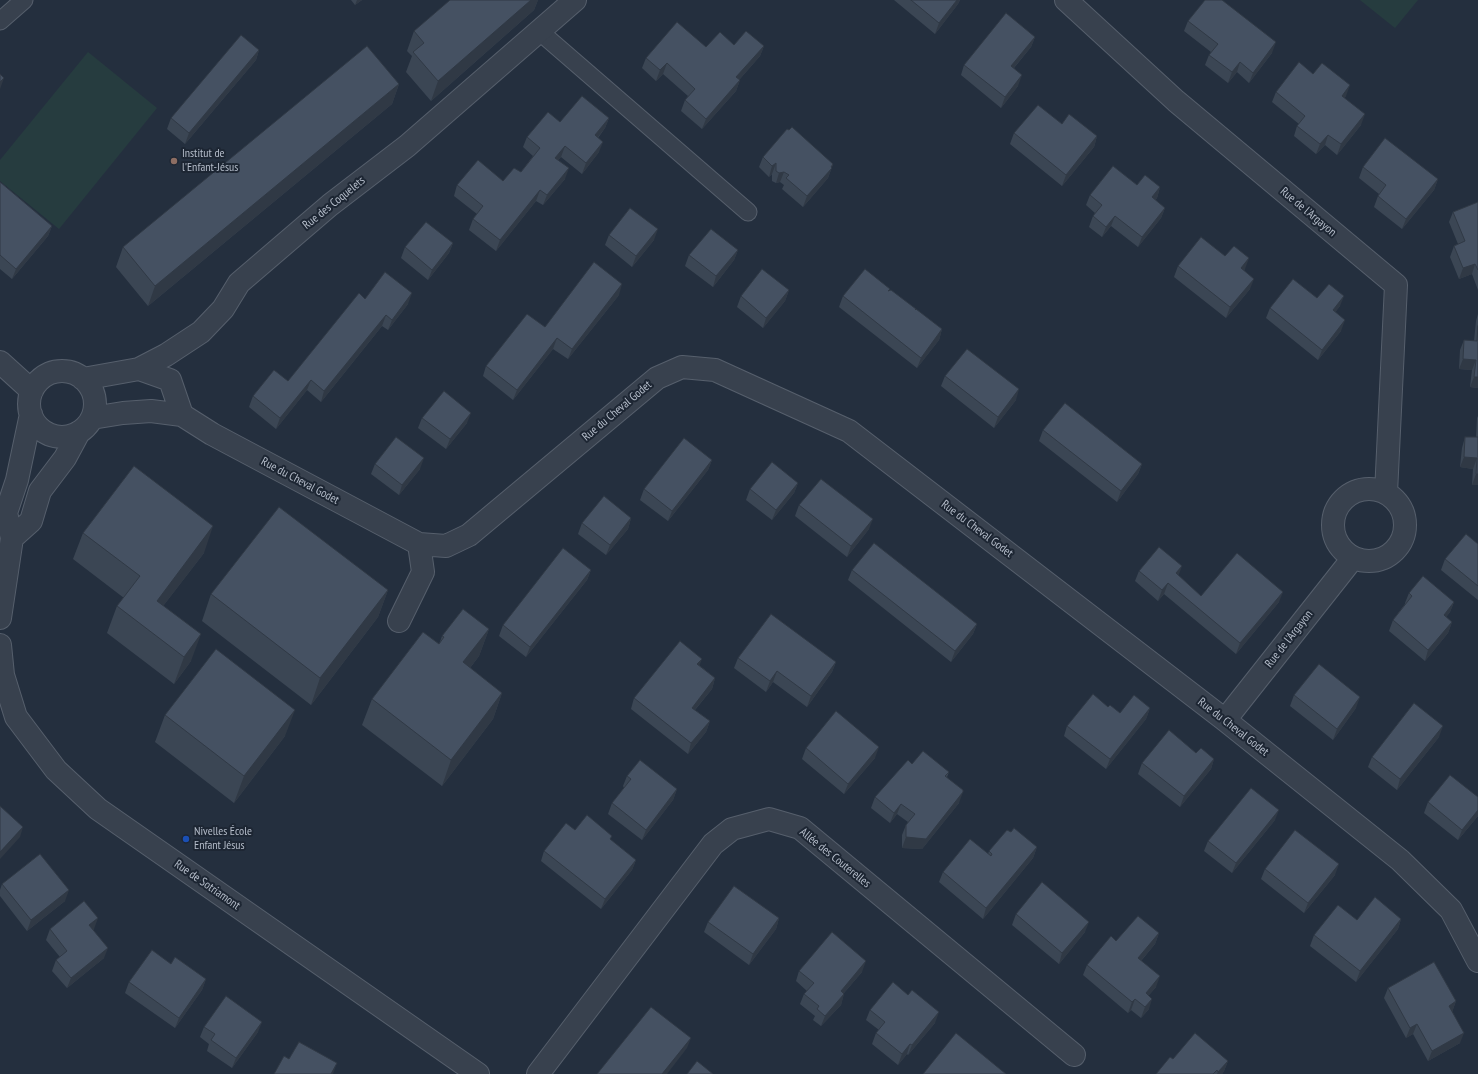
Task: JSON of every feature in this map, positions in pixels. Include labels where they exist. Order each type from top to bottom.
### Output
[{"type":"street","name":"Rue des Coquelets","points":[[84,379],[139,369],[166,355],[201,332],[224,308],[239,283],[330,206],[407,146],[575,0]]},
{"type":"street","name":"Rue de l'Argayon","points":[[1066,0],[1176,101],[1396,285],[1386,492]]},
{"type":"street","points":[[0,362],[32,391]]},
{"type":"street","name":"Rue du Cheval Godet","points":[[86,425],[123,413],[151,411],[182,415],[212,434],[419,544],[446,546],[469,535],[657,378],[682,367],[715,370],[849,432],[1225,720],[1400,860],[1451,910],[1478,961]]},
{"type":"street","points":[[139,369],[170,380],[182,415]]},
{"type":"street","points":[[12,538],[30,521],[40,491],[65,458],[86,425],[95,408],[95,397],[90,387],[84,379],[77,374],[67,371],[56,371],[46,375],[38,382],[32,391],[29,402],[31,414],[36,424],[45,432],[56,437],[68,437],[86,425]]},
{"type":"street","points":[[0,618],[12,538],[6,512],[17,480],[31,414]]},
{"type":"street","points":[[1361,489],[1374,489],[1386,492],[1399,504],[1405,516],[1404,536],[1398,547],[1389,556],[1377,561],[1365,561],[1352,558],[1339,546],[1334,534],[1334,517],[1338,505],[1347,496],[1361,489]]},
{"type":"street","points":[[399,621],[423,572],[419,544]]},
{"type":"street","name":"Rue de l'Argayon","points":[[1225,720],[1352,558]]},
{"type":"street","name":"Rue de Sotriamont","points":[[0,645],[8,720],[56,770],[98,809],[478,1074]]},
{"type":"street","name":"Allée des Couterelles","points":[[538,1074],[713,844],[732,828],[769,819],[800,828],[1074,1055]]},
{"type":"lane","points":[[0,20],[24,0]]},
{"type":"lane","points":[[539,31],[748,212]]},
{"type":"green space","points":[[1360,0],[1418,0],[1395,28]]},
{"type":"green space","points":[[88,52],[157,108],[59,229],[0,181],[0,160]]},
{"type":"building","points":[[450,0],[531,0],[438,81],[413,52],[424,43],[414,31]]},
{"type":"building","points":[[911,0],[957,0],[939,23]]},
{"type":"building","points":[[1205,0],[1222,0],[1276,42],[1253,73],[1240,62],[1232,72],[1209,55],[1218,44],[1188,21]]},
{"type":"building","points":[[1006,13],[1035,37],[1011,66],[1022,75],[1005,97],[964,65]]},
{"type":"building","points":[[677,22],[706,47],[720,32],[734,45],[746,31],[764,46],[736,77],[740,80],[706,119],[685,100],[695,89],[667,63],[660,70],[646,58]]},
{"type":"building","points":[[241,35],[259,50],[189,133],[171,118]]},
{"type":"building","points":[[367,46],[399,84],[155,286],[123,247]]},
{"type":"building","points":[[1299,62],[1313,74],[1322,63],[1350,85],[1342,96],[1365,114],[1341,144],[1328,135],[1320,144],[1297,126],[1305,116],[1276,92]]},
{"type":"building","points":[[0,74],[4,78],[0,82]]},
{"type":"building","points":[[582,96],[609,118],[595,135],[603,142],[586,163],[565,146],[555,158],[569,168],[547,195],[540,190],[500,240],[473,219],[483,206],[457,185],[478,160],[503,181],[514,168],[521,172],[540,148],[527,137],[548,112],[560,122]]},
{"type":"building","points":[[1038,105],[1062,124],[1069,114],[1097,136],[1066,175],[1014,133]]},
{"type":"building","points":[[792,127],[833,164],[831,167],[832,168],[807,196],[786,178],[789,175],[784,172],[779,173],[776,171],[776,163],[772,166],[763,157],[787,129],[789,130]]},
{"type":"building","points":[[1385,138],[1438,179],[1406,219],[1378,196],[1386,185],[1363,167]]},
{"type":"building","points":[[1113,166],[1137,185],[1145,175],[1160,187],[1152,197],[1165,208],[1142,237],[1115,216],[1106,227],[1093,216],[1102,205],[1090,195]]},
{"type":"building","points":[[0,182],[52,226],[16,269],[0,255]]},
{"type":"building","points":[[1478,202],[1478,270],[1475,264],[1463,268],[1454,246],[1465,241],[1453,212]]},
{"type":"building","points":[[630,208],[658,229],[636,256],[609,235]]},
{"type":"building","points":[[426,222],[453,243],[432,270],[405,247]]},
{"type":"building","points":[[711,229],[738,250],[716,276],[689,255]]},
{"type":"building","points":[[1201,237],[1225,256],[1234,246],[1249,258],[1241,268],[1254,279],[1230,307],[1178,266]]},
{"type":"building","points":[[594,262],[622,284],[572,349],[557,338],[517,390],[486,366],[527,314],[545,327]]},
{"type":"building","points":[[762,269],[789,290],[766,318],[741,296]]},
{"type":"building","points":[[865,269],[890,289],[888,291],[891,290],[942,329],[921,358],[843,296]]},
{"type":"building","points":[[385,272],[412,293],[392,320],[386,315],[324,391],[311,380],[280,418],[253,396],[274,370],[288,381],[359,293],[365,299]]},
{"type":"building","points":[[1293,279],[1317,298],[1329,284],[1344,296],[1333,310],[1345,320],[1322,350],[1270,308]]},
{"type":"building","points":[[1478,326],[1478,377],[1474,377],[1476,360],[1463,359],[1464,340],[1477,341]]},
{"type":"building","points":[[967,349],[1019,389],[998,417],[945,376]]},
{"type":"building","points":[[444,391],[471,413],[450,439],[422,418]]},
{"type":"building","points":[[1065,403],[1142,464],[1121,491],[1043,430]]},
{"type":"building","points":[[396,437],[424,458],[402,485],[375,464]]},
{"type":"building","points":[[1465,437],[1478,437],[1478,474],[1476,474],[1477,458],[1464,457]]},
{"type":"building","points":[[684,438],[712,460],[672,511],[644,489]]},
{"type":"building","points":[[772,462],[798,483],[776,510],[750,489]]},
{"type":"building","points":[[134,466],[213,526],[157,601],[201,634],[184,657],[117,606],[140,576],[83,533]]},
{"type":"building","points":[[821,479],[873,519],[851,546],[799,505]]},
{"type":"building","points":[[604,496],[631,518],[610,545],[582,523]]},
{"type":"building","points":[[279,507],[388,590],[320,678],[211,594]]},
{"type":"building","points":[[1466,534],[1478,544],[1478,586],[1445,559]]},
{"type":"building","points":[[874,543],[977,624],[955,651],[852,570]]},
{"type":"building","points":[[1159,547],[1182,566],[1176,573],[1201,596],[1237,553],[1283,592],[1240,643],[1168,583],[1162,590],[1139,571]]},
{"type":"building","points":[[563,548],[591,570],[530,647],[503,625]]},
{"type":"building","points":[[1423,576],[1454,602],[1444,615],[1452,622],[1428,650],[1393,620],[1412,596],[1409,593]]},
{"type":"building","points":[[463,609],[489,629],[463,662],[502,693],[451,760],[372,699],[423,632],[439,644],[444,637],[442,636]]},
{"type":"building","points":[[771,614],[836,662],[811,696],[777,671],[770,681],[738,658]]},
{"type":"building","points":[[680,641],[702,659],[697,664],[715,678],[692,708],[710,721],[691,743],[634,698]]},
{"type":"building","points":[[216,649],[295,710],[244,776],[165,715]]},
{"type":"building","points":[[1319,664],[1360,697],[1337,729],[1294,695]]},
{"type":"building","points":[[1093,694],[1108,707],[1110,705],[1120,713],[1134,695],[1150,708],[1110,759],[1067,726]]},
{"type":"building","points":[[1414,703],[1443,726],[1400,779],[1372,757]]},
{"type":"building","points":[[836,711],[879,747],[848,784],[806,748]]},
{"type":"building","points":[[1169,730],[1196,753],[1201,748],[1214,759],[1184,796],[1142,763]]},
{"type":"building","points":[[923,751],[949,772],[945,776],[963,790],[963,792],[926,839],[906,837],[906,825],[915,814],[901,804],[894,813],[875,797],[908,760],[912,764]]},
{"type":"building","points":[[640,760],[677,789],[646,830],[612,803],[631,779],[627,776]]},
{"type":"building","points":[[1450,775],[1478,797],[1478,810],[1462,830],[1428,802]]},
{"type":"building","points":[[1251,788],[1279,810],[1236,863],[1208,841]]},
{"type":"building","points":[[0,806],[23,827],[0,852]]},
{"type":"building","points":[[587,815],[612,836],[610,839],[636,860],[605,899],[544,851],[566,823],[575,830]]},
{"type":"building","points":[[1014,828],[1037,847],[986,908],[943,872],[970,839],[991,856],[992,854],[989,851],[1007,830],[1011,832]]},
{"type":"building","points":[[1295,830],[1339,864],[1308,903],[1265,869]]},
{"type":"building","points":[[40,854],[69,890],[31,920],[2,884]]},
{"type":"building","points":[[1042,882],[1089,922],[1062,953],[1016,914]]},
{"type":"building","points":[[734,886],[779,918],[753,954],[708,922]]},
{"type":"building","points":[[1375,897],[1401,919],[1360,971],[1314,935],[1338,905],[1357,920]]},
{"type":"building","points":[[84,901],[98,918],[89,925],[108,948],[71,978],[56,960],[67,951],[50,929]]},
{"type":"building","points":[[1138,916],[1159,933],[1138,958],[1160,976],[1146,993],[1152,999],[1145,1007],[1135,999],[1132,1002],[1087,965],[1111,936],[1116,941]]},
{"type":"building","points":[[832,932],[866,961],[841,991],[844,994],[825,1016],[817,1009],[819,1006],[804,994],[814,983],[799,971]]},
{"type":"building","points":[[152,950],[171,964],[175,957],[206,979],[179,1018],[129,982]]},
{"type":"building","points":[[1434,962],[1456,1001],[1449,1006],[1464,1033],[1432,1051],[1417,1024],[1410,1028],[1388,988]]},
{"type":"building","points":[[893,982],[908,995],[912,990],[939,1012],[912,1045],[910,1044],[902,1054],[876,1033],[885,1022],[870,1010]]},
{"type":"building","points":[[226,996],[262,1022],[236,1058],[211,1040],[215,1034],[204,1027]]},
{"type":"building","points":[[651,1007],[691,1038],[662,1074],[597,1074]]},
{"type":"building","points":[[956,1033],[1006,1074],[923,1074]]},
{"type":"building","points":[[1195,1033],[1228,1061],[1218,1072],[1217,1070],[1213,1074],[1156,1074],[1170,1057],[1173,1059]]},
{"type":"building","points":[[299,1042],[337,1063],[331,1074],[274,1074],[284,1056],[289,1059]]},
{"type":"building","points":[[697,1061],[713,1074],[687,1074]]},
{"type":"place","name":"Institut de l'Enfant-Jésus","points":[[174,161]]},
{"type":"place","name":"Nivelles École Enfant Jésus","points":[[186,839]]}]
